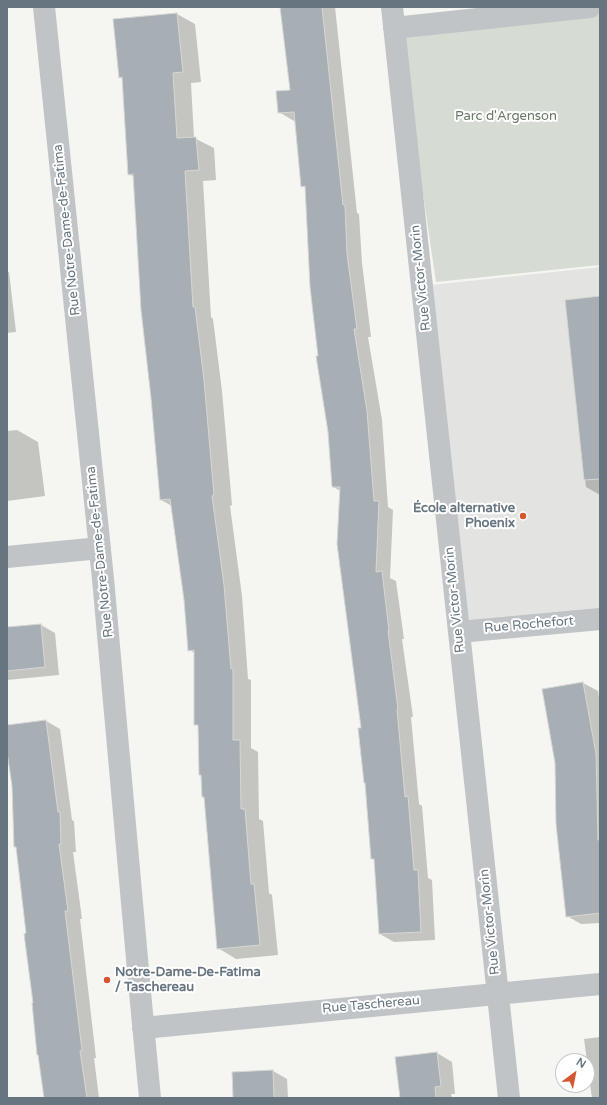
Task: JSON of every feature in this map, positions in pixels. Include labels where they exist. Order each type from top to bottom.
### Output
[{"type":"street","name":"Rue Notre-Dame-de-Fatima","points":[[44,7],[100,548],[150,1098]]},
{"type":"street","name":"Rue Victor-Morin","points":[[392,7],[509,1098]]},
{"type":"street","points":[[394,28],[590,7]]},
{"type":"street","points":[[7,557],[100,548]]},
{"type":"street","name":"Rue Rochefort","points":[[459,632],[600,619]]},
{"type":"street","name":"Rue Taschereau","points":[[143,1028],[600,984]]},
{"type":"shaded area","name":"École alternative Phoenix","points":[[600,267],[600,618],[459,632],[422,286]]},
{"type":"green space","name":"Parc d'Argenson","points":[[600,14],[600,265],[436,282],[399,31]]},
{"type":"building","points":[[280,7],[322,7],[343,205],[345,205],[347,254],[357,329],[354,329],[367,411],[374,501],[379,501],[376,572],[382,571],[398,709],[405,797],[408,796],[414,870],[418,870],[421,932],[379,934],[374,859],[371,859],[365,783],[358,728],[361,728],[337,544],[340,487],[332,487],[328,432],[316,356],[318,356],[310,287],[305,186],[301,187],[294,112],[278,113],[276,91],[290,90]]},
{"type":"building","points":[[177,13],[183,72],[173,73],[177,138],[196,137],[199,170],[185,171],[193,307],[195,307],[204,380],[214,495],[212,496],[224,585],[231,669],[233,669],[233,740],[240,740],[241,809],[245,809],[251,884],[254,884],[260,945],[217,949],[204,797],[202,797],[201,775],[199,775],[198,725],[194,725],[194,650],[188,651],[184,600],[170,499],[160,500],[141,310],[133,174],[128,175],[122,77],[119,78],[113,19]]},
{"type":"building","points":[[600,296],[600,479],[584,480],[565,300]]},
{"type":"building","points":[[41,624],[45,667],[7,671],[7,627]]},
{"type":"building","points":[[583,682],[596,754],[598,840],[600,840],[600,913],[566,917],[556,824],[555,763],[542,689]]},
{"type":"building","points":[[46,720],[58,812],[60,812],[61,844],[59,844],[68,911],[65,911],[82,1050],[80,1051],[87,1098],[44,1098],[37,1055],[33,1003],[24,934],[26,933],[16,847],[14,847],[12,786],[7,752],[7,725]]},
{"type":"building","points":[[437,1052],[441,1086],[435,1087],[436,1098],[400,1098],[395,1057]]},
{"type":"building","points":[[273,1070],[274,1098],[233,1098],[232,1072]]},
{"type":"place","name":"École alternative Phoenix","points":[[523,516]]},
{"type":"place","name":"Notre-Dame-De-Fatima / Taschereau","points":[[107,980]]}]
